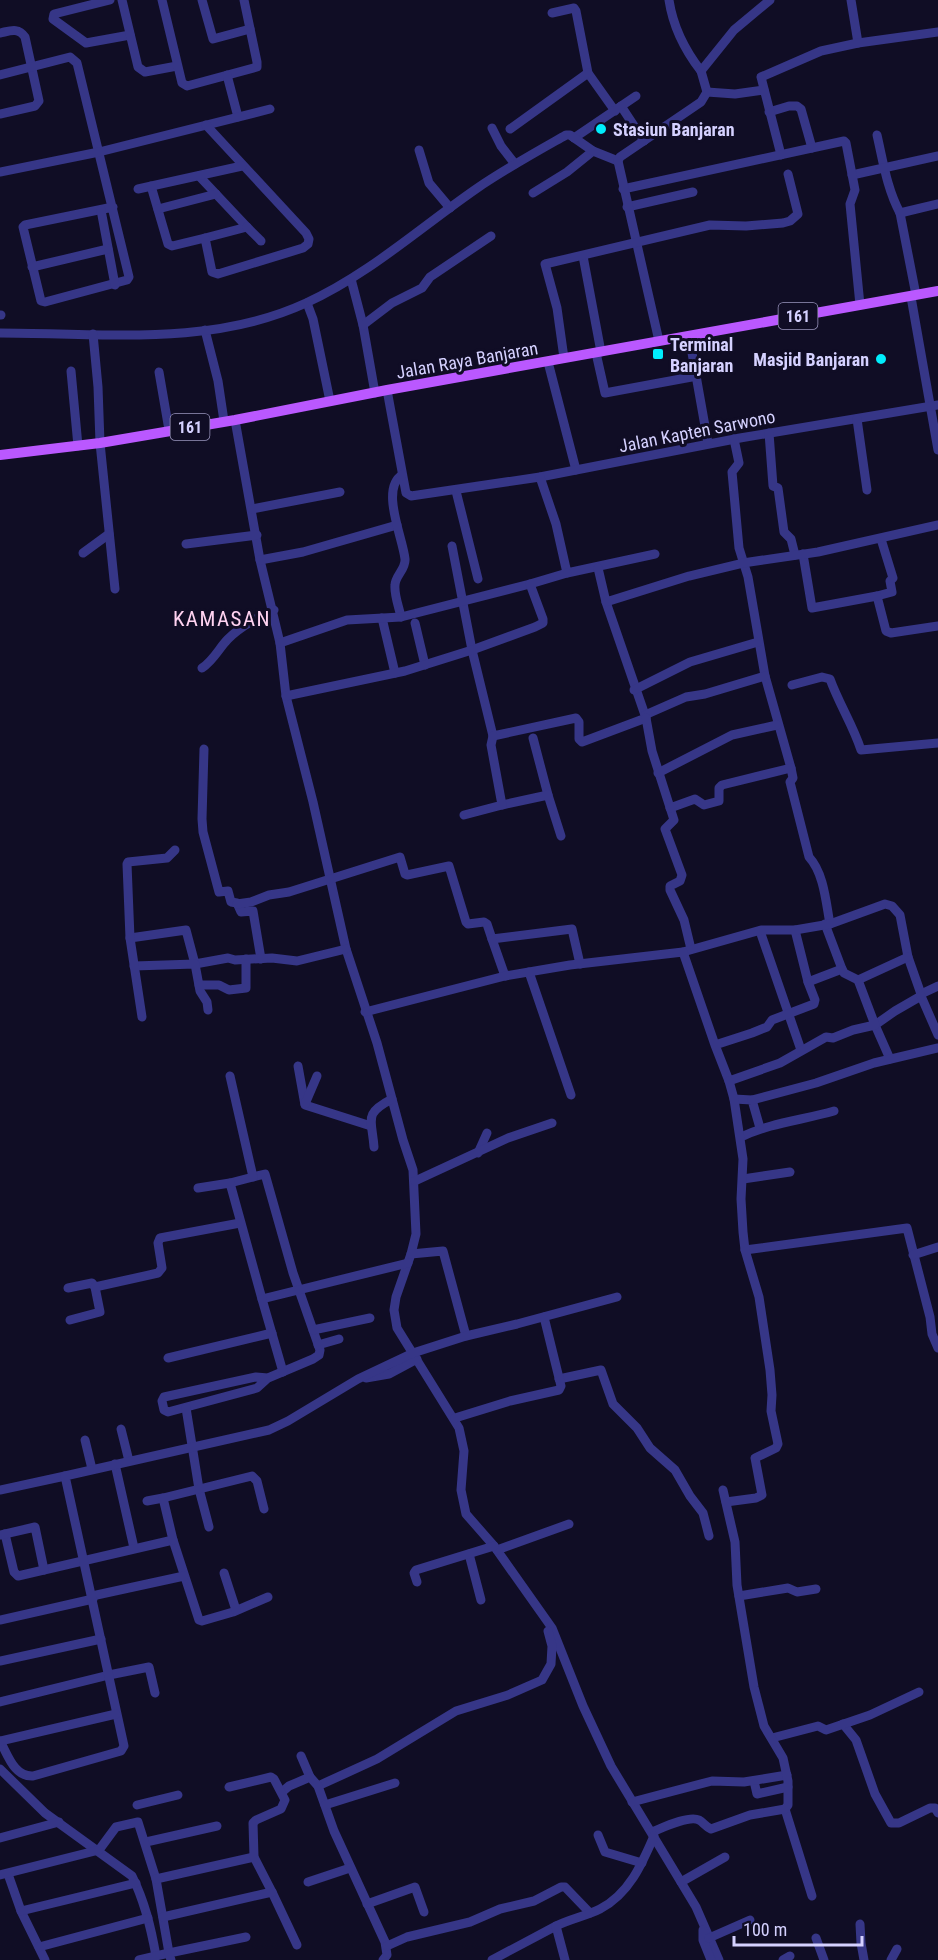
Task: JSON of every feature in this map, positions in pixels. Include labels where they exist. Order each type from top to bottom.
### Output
[{"type":"main road","name":"Jalan Raya Banjaran","points":[[0,455],[100,443],[938,291]]},
{"type":"street","points":[[110,0],[54,14],[53,19],[86,43],[130,35]]},
{"type":"street","points":[[122,0],[138,67],[145,72],[177,66]]},
{"type":"street","points":[[162,0],[177,66],[182,83],[187,86],[257,67],[243,0]]},
{"type":"street","points":[[202,0],[213,39],[250,29]]},
{"type":"street","points":[[658,341],[618,161],[620,157],[701,102],[707,92],[701,71],[682,44],[674,24],[669,0]]},
{"type":"street","points":[[701,71],[734,30],[770,0]]},
{"type":"street","points":[[851,0],[858,43]]},
{"type":"street","points":[[552,13],[574,8],[576,10],[588,73],[644,141]]},
{"type":"street","points":[[0,33],[15,30],[21,32],[25,37],[38,104],[0,114]]},
{"type":"street","points":[[781,155],[761,79],[763,77],[821,51],[858,43],[938,32]]},
{"type":"street","points":[[0,75],[70,57],[74,59],[99,152],[129,277],[115,285],[43,302],[40,299],[23,230],[25,225],[112,207]]},
{"type":"street","points":[[510,129],[588,73]]},
{"type":"street","points":[[227,75],[238,117]]},
{"type":"street","points":[[707,92],[735,94],[764,90]]},
{"type":"street","points":[[574,138],[636,96]]},
{"type":"street","points":[[770,112],[789,106],[797,106],[801,109],[812,148]]},
{"type":"street","points":[[0,172],[99,152],[270,109]]},
{"type":"street","points":[[205,238],[212,272],[218,274],[303,248],[308,244],[309,239],[306,233],[242,166],[213,123]]},
{"type":"street","points":[[492,128],[501,146],[515,164]]},
{"type":"street","points":[[0,333],[171,334],[255,321],[306,303],[354,277],[515,164],[566,135],[570,135],[593,151],[618,161]]},
{"type":"street","points":[[877,135],[884,169],[900,213],[935,405],[938,450]]},
{"type":"street","points":[[623,189],[845,141],[855,192],[850,204],[860,305]]},
{"type":"street","points":[[419,150],[429,183],[450,208]]},
{"type":"street","points":[[533,193],[593,151]]},
{"type":"street","points":[[852,175],[938,156]]},
{"type":"street","points":[[138,189],[242,166]]},
{"type":"street","points":[[564,358],[557,308],[545,264],[710,225],[746,226],[790,221],[798,214],[788,174]]},
{"type":"street","points":[[199,176],[261,241]]},
{"type":"street","points":[[151,186],[167,243],[170,246],[247,227]]},
{"type":"street","points":[[627,207],[693,192]]},
{"type":"street","points":[[158,209],[216,194]]},
{"type":"street","points":[[900,213],[938,204]]},
{"type":"street","points":[[101,210],[115,285]]},
{"type":"street","points":[[366,323],[392,303],[422,288],[430,277],[491,236]]},
{"type":"street","points":[[32,267],[108,249]]},
{"type":"street","points":[[583,256],[605,393],[697,376]]},
{"type":"street","points":[[354,277],[382,391],[399,477],[393,488],[397,525],[405,561],[395,586],[400,617]]},
{"type":"street","points":[[306,303],[313,319],[330,401]]},
{"type":"street","points":[[205,330],[252,509],[260,560],[280,643],[286,696],[346,949],[377,1043],[403,1140],[411,1159],[415,1181],[416,1234],[394,1310],[407,1361],[455,1418],[459,1428],[464,1451],[461,1491],[464,1508],[474,1525],[496,1548],[556,1637],[591,1724],[611,1766],[696,1907],[719,1960]]},
{"type":"street","points":[[93,334],[100,443],[115,589]]},
{"type":"street","points":[[689,336],[708,443]]},
{"type":"street","points":[[548,362],[576,470]]},
{"type":"street","points":[[71,372],[78,446]]},
{"type":"street","points":[[159,372],[169,430]]},
{"type":"street","name":"Jalan Kapten Sarwono","points":[[399,477],[409,496],[460,490],[540,477],[708,443],[935,405]]},
{"type":"street","points":[[857,419],[867,490]]},
{"type":"street","points":[[769,433],[773,486],[778,488],[784,532],[799,555],[812,608],[892,591],[890,581],[893,578],[881,539]]},
{"type":"street","points":[[734,439],[739,464],[732,472],[736,531],[765,676],[793,778],[790,782],[804,838],[825,896],[827,924],[842,969],[844,973],[858,980],[890,1059]]},
{"type":"street","points":[[540,477],[556,524],[567,573]]},
{"type":"street","points":[[460,490],[478,579]]},
{"type":"street","points":[[252,509],[340,492]]},
{"type":"street","points":[[260,560],[303,552],[397,525]]},
{"type":"street","points":[[606,602],[667,581],[743,563],[799,555],[938,525]]},
{"type":"street","points":[[83,553],[109,534]]},
{"type":"street","points":[[186,544],[257,535]]},
{"type":"street","points":[[452,546],[472,650],[493,736],[491,745],[502,805]]},
{"type":"street","points":[[280,643],[347,620],[400,617],[567,573],[656,554]]},
{"type":"street","points":[[598,567],[606,602],[645,717],[658,772],[674,821],[664,828],[682,875],[680,880],[669,888],[684,920],[687,951],[715,1045],[729,1081],[741,1137],[743,1179],[741,1199],[745,1250],[759,1297],[771,1380],[771,1411],[778,1443],[776,1448],[755,1458],[762,1495],[726,1502]]},
{"type":"street","points":[[286,696],[425,665],[543,623],[531,584]]},
{"type":"street","points":[[877,596],[887,632],[938,626]]},
{"type":"street","points":[[202,668],[214,659],[227,640],[241,627],[273,610]]},
{"type":"street","points":[[382,618],[395,673]]},
{"type":"street","points":[[415,623],[425,665]]},
{"type":"street","points":[[634,690],[690,662],[758,642]]},
{"type":"street","points":[[493,736],[576,718],[579,722],[579,739],[582,742],[645,717],[686,697],[765,676]]},
{"type":"street","points":[[792,685],[822,677],[830,679],[861,750],[938,744]]},
{"type":"street","points":[[658,772],[732,735],[777,725]]},
{"type":"street","points":[[533,738],[561,836]]},
{"type":"street","points":[[204,749],[203,832],[219,892],[228,891],[231,903],[251,902],[269,895],[286,893],[397,856],[401,858],[406,875],[449,866],[466,922],[468,924],[484,922],[505,976]]},
{"type":"street","points":[[670,808],[695,799],[704,805],[719,801],[719,788],[722,785],[790,768]]},
{"type":"street","points":[[464,815],[548,795]]},
{"type":"street","points":[[142,1017],[130,938],[127,864],[128,862],[167,858],[175,850]]},
{"type":"street","points":[[237,904],[241,912],[253,911],[261,959]]},
{"type":"street","points":[[365,1012],[505,976],[687,951],[760,931],[795,930],[827,924],[885,904],[892,906],[900,915],[908,957],[938,1035]]},
{"type":"street","points":[[492,939],[572,929],[580,964]]},
{"type":"street","points":[[130,938],[186,930],[201,995],[207,1002],[208,1010]]},
{"type":"street","points":[[715,1045],[767,1027],[772,1020],[815,1003],[795,930]]},
{"type":"street","points":[[760,931],[801,1050]]},
{"type":"street","points":[[134,966],[195,964],[228,958],[297,961],[346,949]]},
{"type":"street","points":[[858,980],[908,957]]},
{"type":"street","points":[[199,986],[219,985],[229,990],[246,988],[248,985],[246,959]]},
{"type":"street","points":[[808,982],[842,969]]},
{"type":"street","points":[[529,972],[571,1095]]},
{"type":"street","points":[[729,1081],[780,1063],[826,1037],[833,1038],[875,1025],[938,986]]},
{"type":"street","points":[[734,1099],[752,1100],[816,1083],[890,1059],[938,1048]]},
{"type":"street","points":[[298,1066],[305,1105]]},
{"type":"street","points":[[230,1076],[253,1177]]},
{"type":"street","points":[[305,1105],[316,1076]]},
{"type":"street","points":[[374,1147],[371,1114],[376,1108],[392,1099]]},
{"type":"street","points":[[752,1100],[760,1128]]},
{"type":"street","points":[[305,1105],[371,1126]]},
{"type":"street","points":[[741,1137],[760,1128],[790,1123],[834,1111]]},
{"type":"street","points":[[415,1181],[508,1138],[552,1123]]},
{"type":"street","points":[[478,1153],[486,1133]]},
{"type":"street","points":[[743,1179],[790,1172]]},
{"type":"street","points":[[198,1188],[265,1174],[318,1345],[319,1355],[268,1378],[257,1388],[166,1412],[162,1400],[164,1397],[256,1377],[268,1378]]},
{"type":"street","points":[[230,1183],[283,1372]]},
{"type":"street","points":[[95,1287],[158,1273],[162,1268],[159,1252],[160,1238],[240,1223]]},
{"type":"street","points":[[745,1250],[907,1228],[930,1317],[932,1334],[938,1348]]},
{"type":"street","points":[[913,1255],[938,1247]]},
{"type":"street","points":[[262,1299],[368,1273],[443,1251],[466,1336]]},
{"type":"street","points":[[68,1288],[92,1283],[95,1287],[100,1312],[70,1320]]},
{"type":"street","points":[[0,1490],[259,1433],[276,1427],[358,1379],[466,1336],[617,1297]]},
{"type":"street","points":[[455,1418],[510,1401],[559,1390],[561,1386],[544,1317]]},
{"type":"street","points":[[313,1330],[370,1318]]},
{"type":"street","points":[[168,1358],[272,1333]]},
{"type":"street","points":[[318,1345],[339,1339]]},
{"type":"street","points":[[559,1379],[601,1370],[613,1404],[637,1428],[650,1448],[675,1470],[703,1513],[709,1536]]},
{"type":"street","points":[[186,1408],[199,1489],[209,1527]]},
{"type":"street","points":[[121,1430],[129,1461]]},
{"type":"street","points":[[86,1440],[92,1469]]},
{"type":"street","points":[[115,1464],[134,1548]]},
{"type":"street","points":[[65,1476],[124,1749],[33,1776],[20,1774],[0,1741],[116,1714]]},
{"type":"street","points":[[147,1501],[252,1476],[257,1481],[264,1509]]},
{"type":"street","points":[[723,1490],[735,1542],[738,1596],[753,1687],[764,1726],[783,1758],[789,1787],[788,1805],[785,1809],[812,1896]]},
{"type":"street","points":[[164,1498],[172,1539],[199,1620],[206,1621],[268,1597]]},
{"type":"street","points":[[417,1582],[414,1573],[416,1570],[496,1548],[569,1524]]},
{"type":"street","points":[[44,1570],[37,1528],[3,1534],[15,1575],[44,1570],[85,1561],[172,1539]]},
{"type":"street","points":[[471,1554],[481,1600]]},
{"type":"street","points":[[224,1573],[236,1610]]},
{"type":"street","points":[[0,1620],[184,1576]]},
{"type":"street","points":[[738,1596],[789,1588],[797,1592],[816,1589]]},
{"type":"street","points":[[318,1786],[377,1759],[456,1711],[508,1695],[539,1682],[551,1664],[552,1646],[548,1623]]},
{"type":"street","points":[[0,1661],[101,1639]]},
{"type":"street","points":[[0,1702],[149,1667],[155,1693]]},
{"type":"street","points":[[772,1738],[818,1726],[826,1730],[870,1715],[919,1692]]},
{"type":"street","points":[[843,1724],[856,1740],[875,1794],[891,1823],[899,1823],[933,1808],[938,1813]]},
{"type":"street","points":[[302,1756],[310,1777],[318,1786],[334,1831],[366,1904],[373,1914],[388,1955],[407,1937],[470,1922],[500,1909],[534,1901],[561,1887],[565,1887],[590,1913]]},
{"type":"street","points":[[0,1769],[45,1813],[132,1876],[148,1918],[156,1956]]},
{"type":"street","points":[[632,1802],[712,1781],[754,1781],[787,1775]]},
{"type":"street","points":[[229,1787],[271,1777],[282,1792],[285,1800],[284,1806],[254,1823],[254,1857],[297,1945]]},
{"type":"street","points":[[282,1792],[310,1777]]},
{"type":"street","points":[[754,1781],[757,1794],[789,1787]]},
{"type":"street","points":[[326,1805],[395,1783]]},
{"type":"street","points":[[170,1957],[156,1879],[138,1822],[137,1803],[178,1795]]},
{"type":"street","points":[[492,1960],[556,1926],[613,1901],[641,1867],[653,1834],[680,1821],[699,1820],[711,1829],[750,1815],[785,1809]]},
{"type":"street","points":[[1,1837],[58,1822]]},
{"type":"street","points":[[45,1960],[4,1875],[99,1850],[116,1827],[138,1822]]},
{"type":"street","points":[[146,1842],[217,1826]]},
{"type":"street","points":[[598,1835],[605,1852],[641,1867]]},
{"type":"street","points":[[156,1879],[254,1857]]},
{"type":"street","points":[[681,1882],[725,1857]]},
{"type":"street","points":[[308,1882],[350,1868]]},
{"type":"street","points":[[21,1911],[136,1883]]},
{"type":"street","points":[[366,1904],[415,1887],[424,1912]]},
{"type":"street","points":[[163,1917],[272,1892]]},
{"type":"street","points":[[39,1947],[148,1918]]},
{"type":"street","points":[[709,1938],[750,1920]]},
{"type":"street","points":[[860,1924],[864,1960]]},
{"type":"street","points":[[704,1925],[703,1940],[711,1960]]},
{"type":"street","points":[[556,1926],[566,1960]]},
{"type":"street","points":[[139,1960],[156,1956],[170,1957],[246,1937]]},
{"type":"street","points":[[816,1938],[824,1960]]},
{"type":"street","points":[[891,1960],[897,1949]]},
{"type":"place","name":"Stasiun Banjaran","points":[[601,129]]},
{"type":"place","name":"Terminal Banjaran","points":[[658,354]]},
{"type":"place","name":"Masjid Banjaran","points":[[881,359]]},
{"type":"district","name":"KAMASAN","points":[[222,619]]}]
